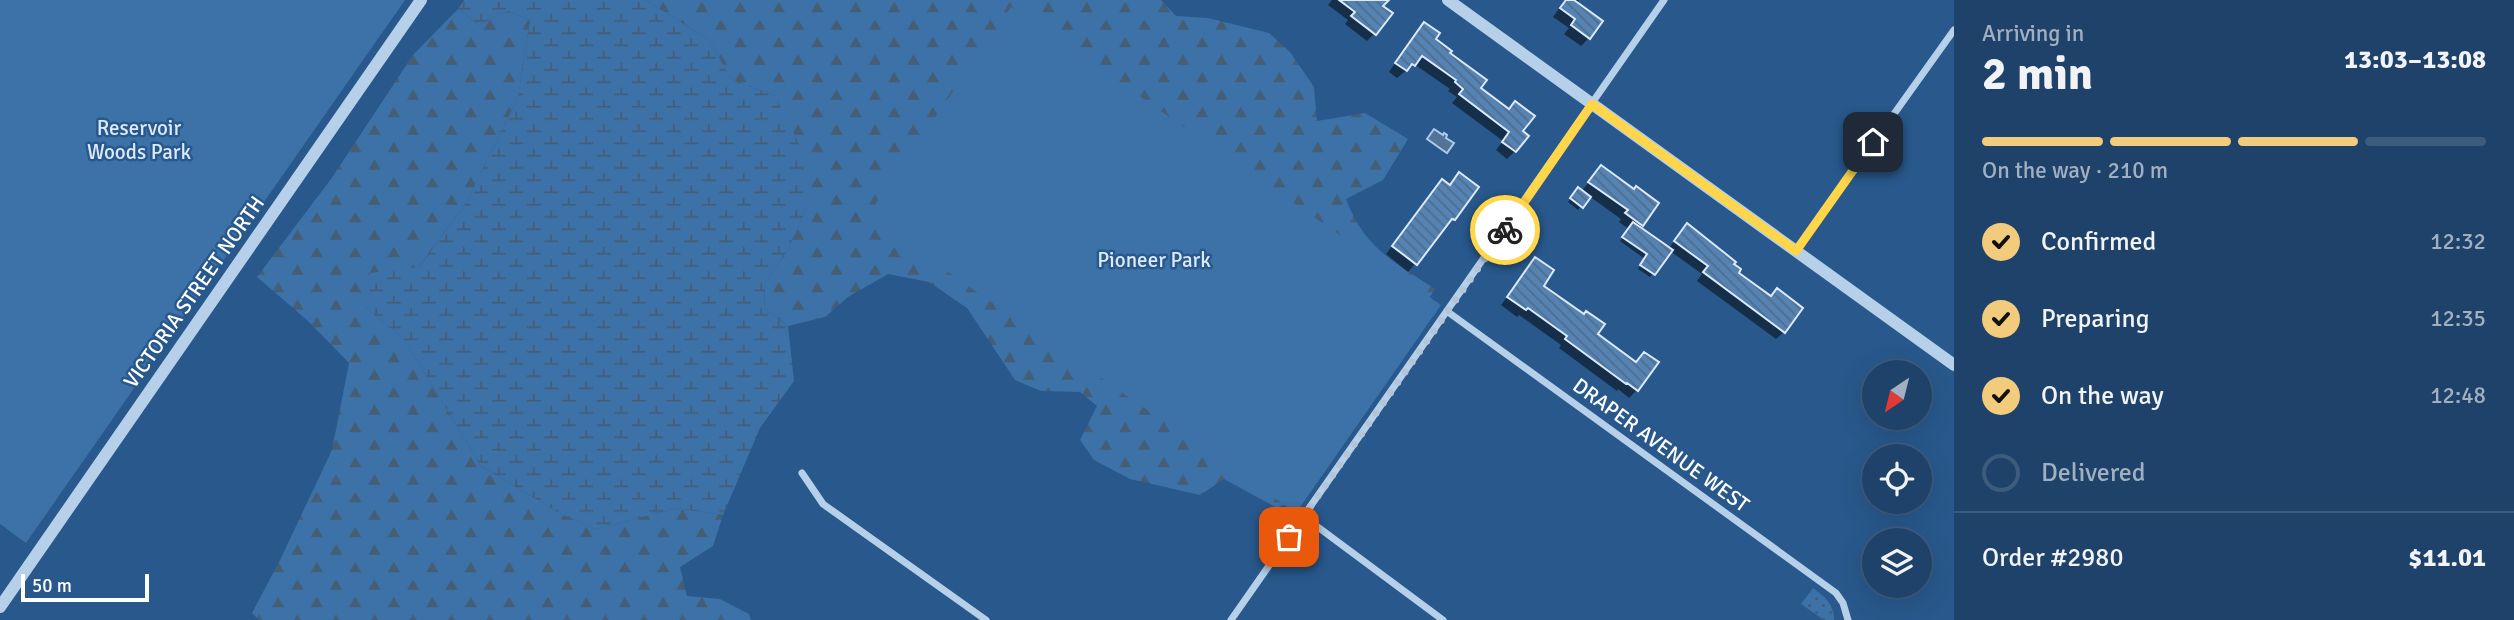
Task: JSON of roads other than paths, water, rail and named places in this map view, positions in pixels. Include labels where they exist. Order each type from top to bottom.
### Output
[{"type":"street","name":"VICTORIA STREET NORTH","points":[[0,607],[421,0]]},
{"type":"street","points":[[1448,0],[1954,365]]},
{"type":"street","points":[[1231,620],[1664,0]]},
{"type":"street","points":[[1796,251],[1954,30]]},
{"type":"street","name":"DRAPER AVENUE WEST","points":[[1448,312],[1836,593],[1848,617]]},
{"type":"street","points":[[802,472],[823,504],[986,620]]},
{"type":"street","points":[[1303,516],[1443,620]]},
{"type":"water","points":[[1434,129],[1447,135],[1446,138],[1454,143],[1447,153],[1427,139]]},
{"type":"park label","name":"Reservoir Woods Park","points":[[139,140]]},
{"type":"park label","name":"Pioneer Park","points":[[1154,260]]}]
